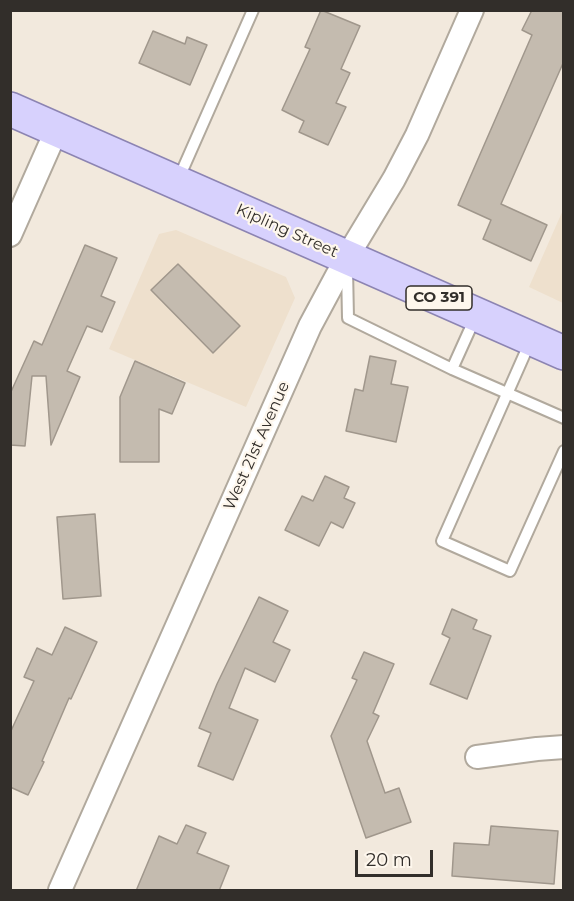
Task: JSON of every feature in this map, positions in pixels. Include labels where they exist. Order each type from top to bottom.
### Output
[{"type":"main road","name":"Kipling Street","points":[[10,109],[564,353]]},
{"type":"street","name":"West 21st Avenue","points":[[60,891],[310,326],[417,135],[472,10]]},
{"type":"street","points":[[10,235],[57,129]]},
{"type":"street","points":[[477,758],[564,747]]},
{"type":"lane","points":[[177,182],[253,10]]},
{"type":"lane","points":[[347,257],[348,318],[452,369],[564,418]]},
{"type":"lane","points":[[452,369],[477,315]]},
{"type":"lane","points":[[531,339],[442,541],[510,571],[564,451]]},
{"type":"shaded area","points":[[563,210],[563,303],[529,287]]},
{"type":"shaded area","points":[[176,230],[286,277],[295,298],[246,407],[109,349],[159,234]]},
{"type":"building","points":[[321,10],[360,26],[341,69],[350,73],[336,103],[346,107],[328,145],[299,132],[304,121],[282,110],[310,49],[305,47]]},
{"type":"building","points":[[532,10],[564,10],[564,61],[501,204],[547,225],[531,261],[483,239],[491,220],[458,205],[532,35],[522,30]]},
{"type":"building","points":[[153,31],[185,44],[187,37],[207,45],[190,85],[139,63]]},
{"type":"building","points":[[85,245],[117,258],[101,296],[115,302],[102,332],[87,326],[67,371],[80,377],[51,445],[46,376],[32,376],[25,446],[10,445],[10,394],[34,341],[42,345]]},
{"type":"building","points":[[178,264],[240,326],[213,353],[151,290]]},
{"type":"building","points":[[370,356],[396,361],[391,384],[408,387],[396,442],[346,431],[355,389],[363,391]]},
{"type":"building","points":[[135,361],[185,383],[172,414],[159,409],[159,462],[120,462],[120,397]]},
{"type":"building","points":[[325,476],[349,487],[344,498],[355,503],[343,528],[331,522],[319,546],[285,530],[302,496],[313,501]]},
{"type":"building","points":[[95,514],[101,596],[63,599],[57,517]]},
{"type":"building","points":[[259,597],[288,611],[273,642],[290,650],[275,682],[245,668],[229,708],[258,720],[233,780],[198,766],[211,733],[199,728],[217,684]]},
{"type":"building","points":[[452,609],[477,620],[473,629],[491,636],[467,699],[430,684],[450,638],[442,634]]},
{"type":"building","points":[[65,627],[97,642],[71,699],[69,698],[42,761],[44,762],[28,795],[10,787],[10,733],[34,681],[24,677],[37,648],[52,655]]},
{"type":"building","points":[[364,652],[394,664],[373,713],[379,716],[367,741],[385,793],[399,788],[411,822],[366,838],[331,736],[357,680],[352,678]]},
{"type":"building","points":[[186,825],[206,833],[197,853],[229,866],[219,891],[136,891],[159,836],[177,844]]},
{"type":"building","points":[[491,826],[558,831],[554,884],[452,876],[454,843],[489,845]]}]
